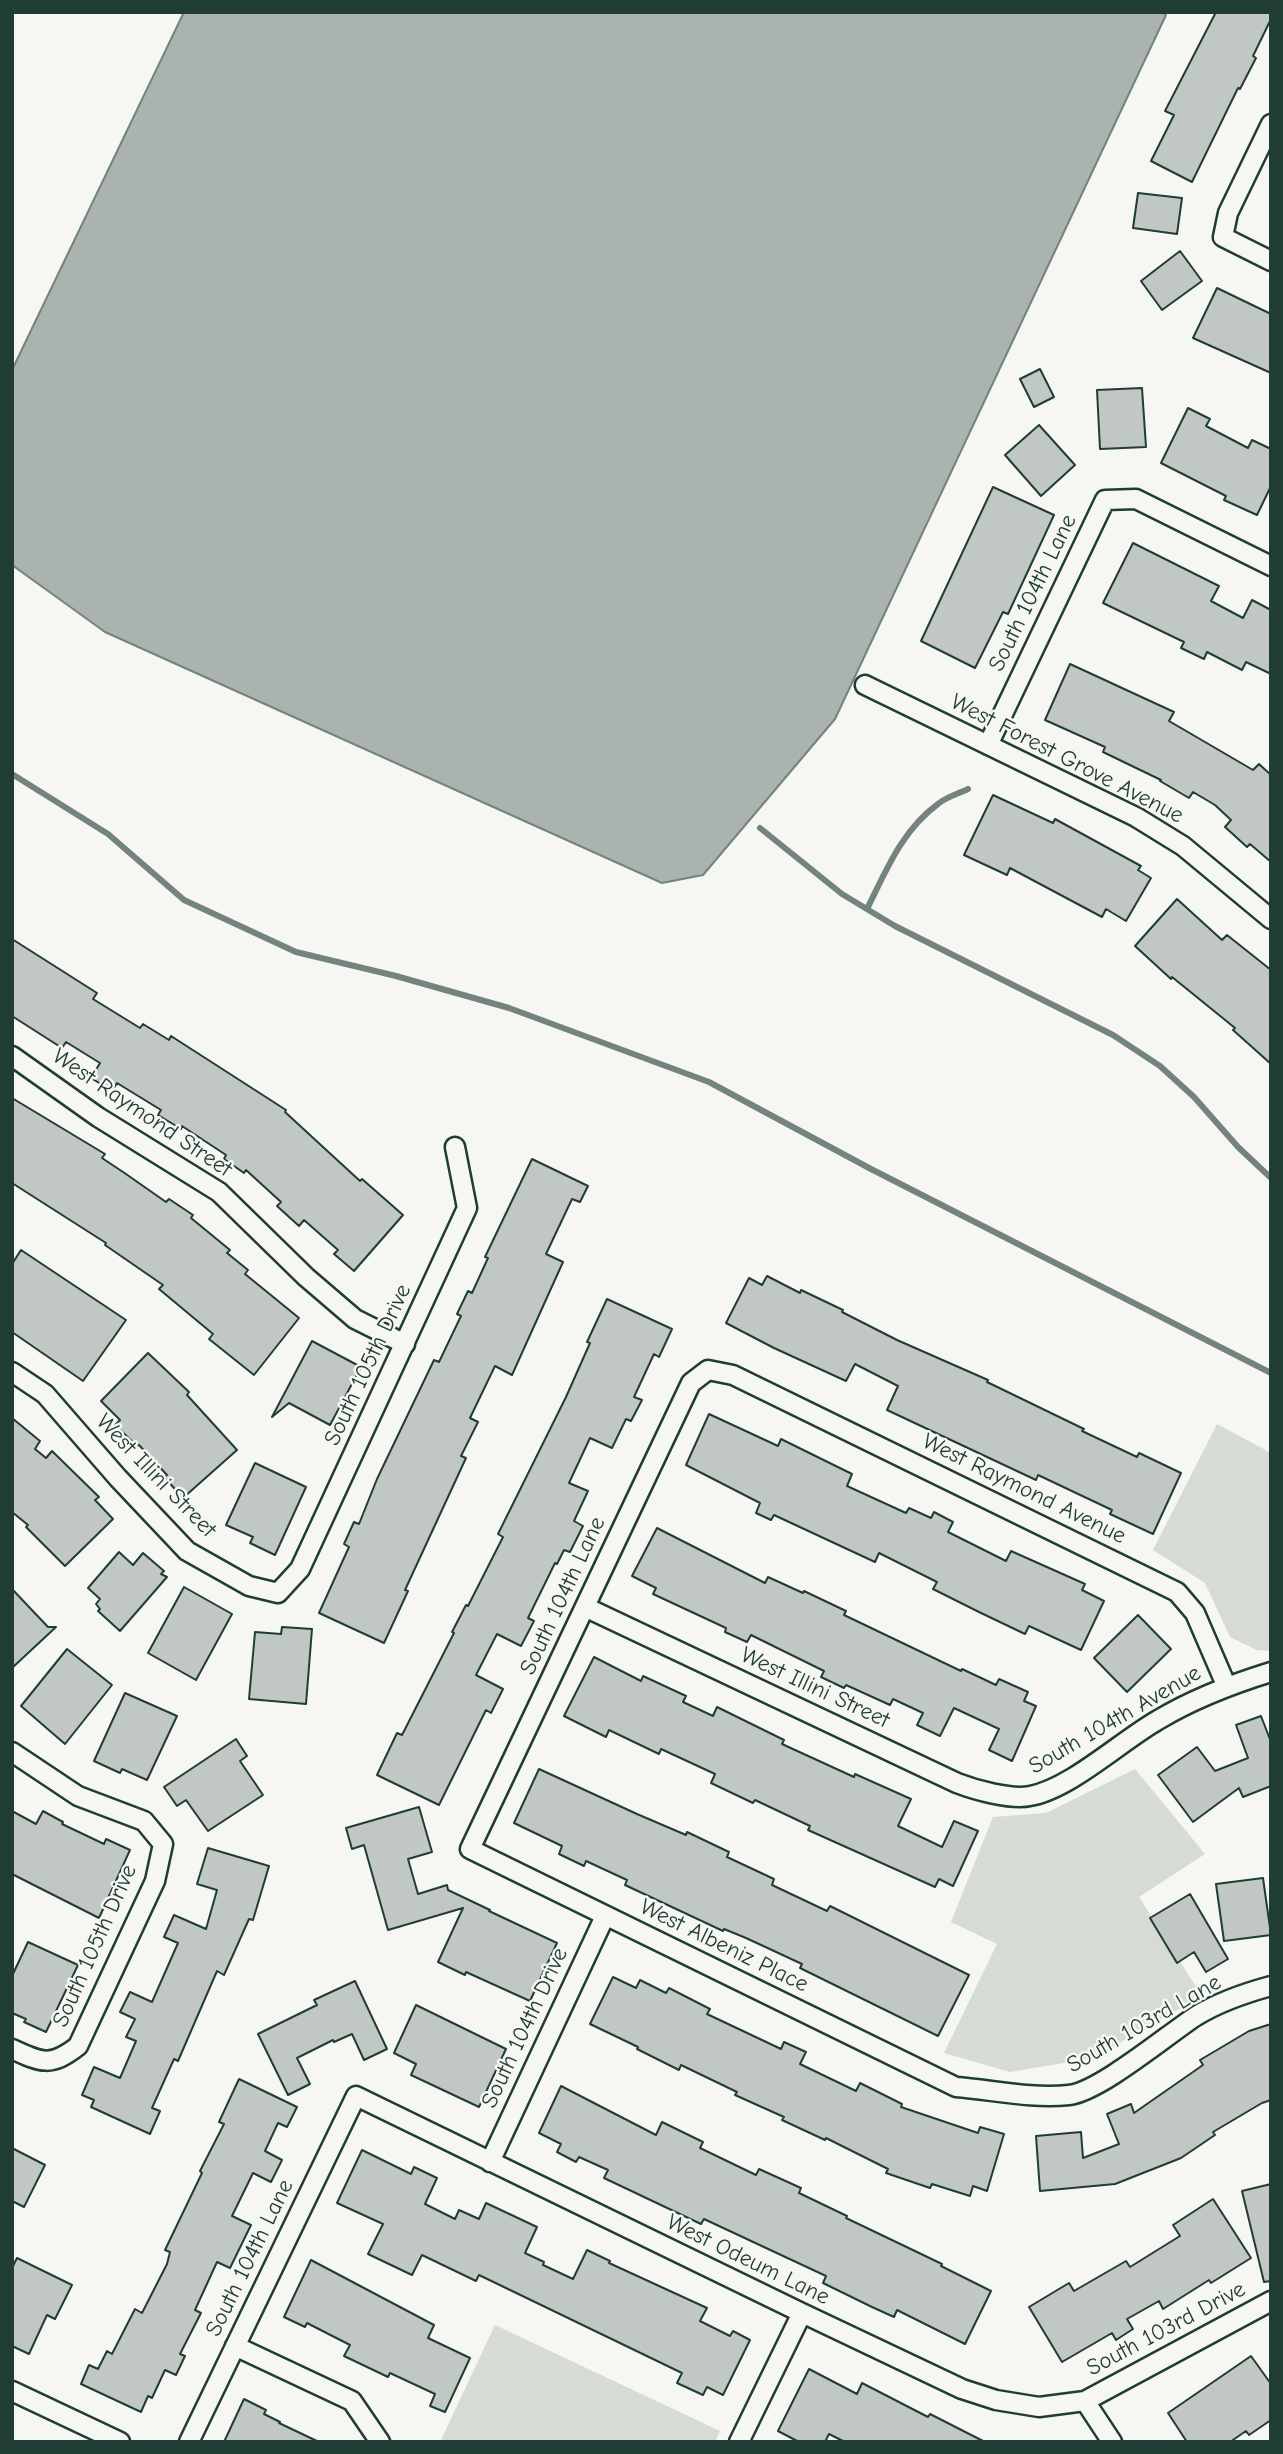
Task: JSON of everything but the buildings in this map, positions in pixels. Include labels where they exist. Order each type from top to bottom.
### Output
[{"type":"street","points":[[1271,124],[1228,213],[1223,237],[1271,261]]},
{"type":"street","name":"South 104th Lane","points":[[988,745],[1105,500],[1136,499],[1271,566]]},
{"type":"street","name":"West Forest Grove Avenue","points":[[865,685],[1136,817],[1183,846],[1271,919]]},
{"type":"street","name":"West Raymond Street","points":[[12,1056],[98,1117],[219,1192],[306,1277],[355,1319],[405,1344]]},
{"type":"street","name":"South 105th Drive","points":[[278,1593],[300,1569],[467,1208],[455,1147]]},
{"type":"street","name":"South 104th Lane","points":[[470,1849],[691,1383],[708,1370]]},
{"type":"street","name":"West Raymond Avenue","points":[[708,1370],[733,1375],[1177,1592],[1195,1613],[1226,1685]]},
{"type":"street","name":"West Illini Street","points":[[12,1372],[46,1394],[118,1478],[187,1551],[248,1586],[278,1593]]},
{"type":"street","name":"West Illini Street","points":[[585,1607],[957,1783],[981,1792],[1028,1797]]},
{"type":"street","points":[[1226,1685],[1271,1672]]},
{"type":"street","name":"South 104th Avenue","points":[[1028,1797],[1060,1786],[1158,1719],[1226,1685]]},
{"type":"street","name":"South 105th Drive","points":[[12,1752],[78,1796],[144,1821],[163,1844],[155,1881],[78,2046],[60,2060],[36,2060],[12,2049]]},
{"type":"street","name":"West Albeniz Place","points":[[470,1849],[956,2087]]},
{"type":"street","name":"South 104th Drive","points":[[490,2162],[605,1916]]},
{"type":"street","name":"South 103rd Lane","points":[[956,2087],[1071,2095],[1103,2081],[1199,2014],[1245,1993],[1271,1986]]},
{"type":"street","name":"South 104th Lane","points":[[189,2442],[356,2096]]},
{"type":"street","name":"West Odeum Lane","points":[[356,2096],[962,2389],[996,2400],[1039,2407],[1085,2401]]},
{"type":"street","name":"South 103rd Drive","points":[[1085,2401],[1271,2301]]},
{"type":"street","points":[[739,2442],[802,2313]]},
{"type":"street","points":[[235,2346],[352,2401],[380,2442]]},
{"type":"street","points":[[12,2390],[120,2442]]},
{"type":"street","points":[[1085,2401],[1112,2442]]},
{"type":"shaded area","points":[[184,12],[1161,12],[1166,15],[835,719],[703,875],[662,883],[105,632],[12,565],[12,370]]},
{"type":"shaded area","points":[[1217,1424],[1271,1453],[1271,1651],[1257,1650],[1230,1637],[1205,1583],[1153,1550]]},
{"type":"shaded area","points":[[1135,1769],[1205,1854],[1139,1897],[1202,1996],[1093,2058],[1010,2072],[944,2053],[997,1944],[951,1922],[993,1817],[1046,1813]]},
{"type":"shaded area","points":[[495,2325],[720,2431],[715,2442],[440,2442]]},
{"type":"waterway","points":[[12,774],[108,834],[184,900],[296,952],[396,976],[509,1008],[709,1082],[871,1169],[1271,1373]]},
{"type":"waterway","points":[[867,909],[888,866],[914,826],[948,797],[968,789]]},
{"type":"waterway","points":[[760,828],[842,894],[895,926],[1113,1035],[1160,1066],[1194,1097],[1238,1147],[1271,1178]]}]
